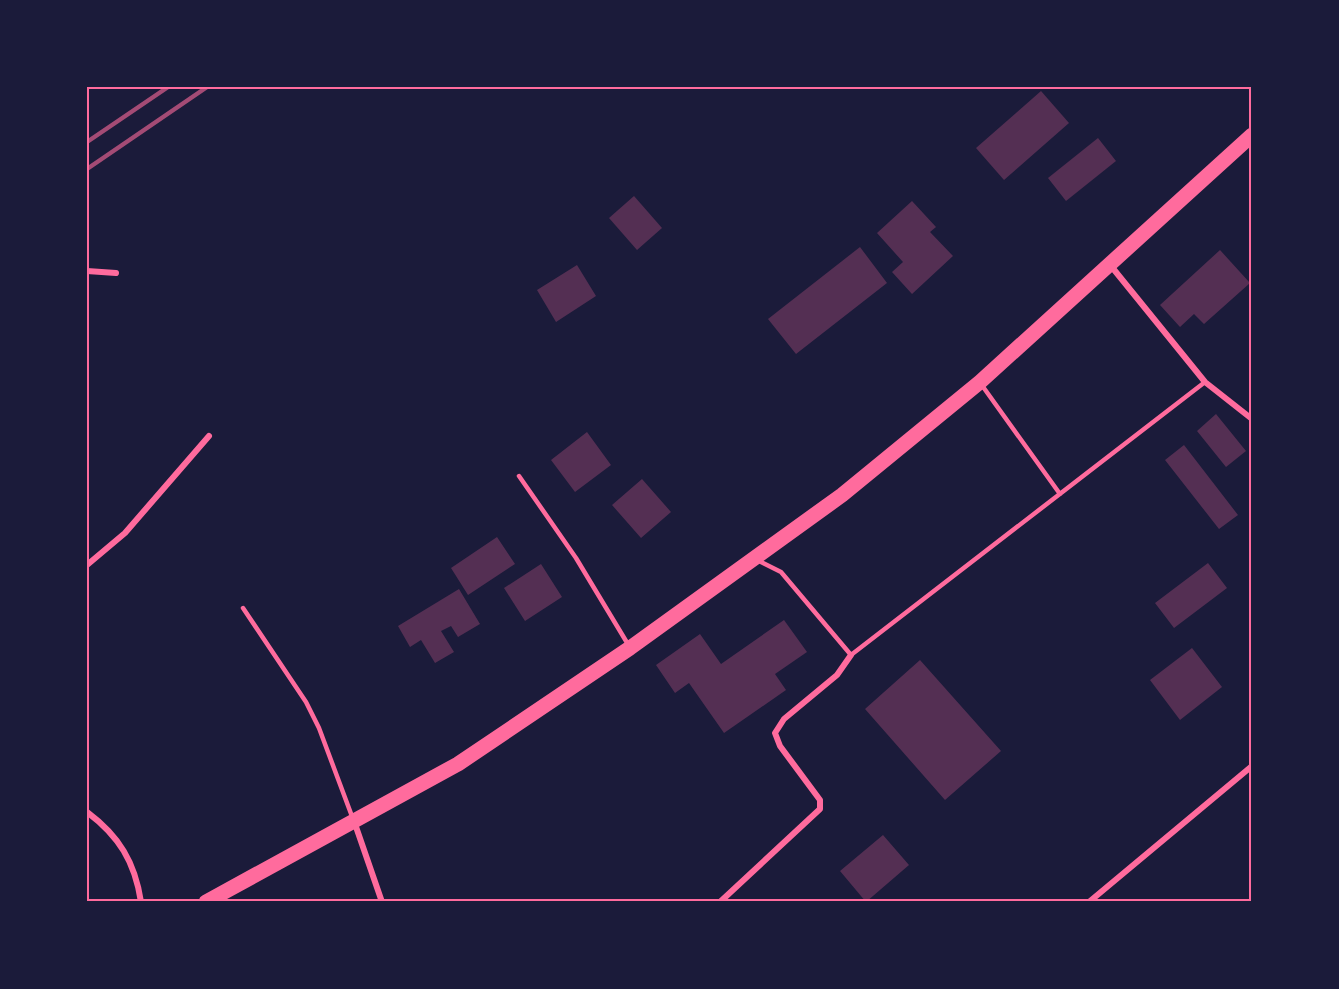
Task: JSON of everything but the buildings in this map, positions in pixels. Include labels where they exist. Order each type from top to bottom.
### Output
[{"type":"main road","points":[[206,902],[458,764],[630,648],[842,495],[980,382],[1252,135]]},
{"type":"street","points":[[1109,264],[1205,382],[1252,419]]},
{"type":"street","points":[[87,271],[116,273]]},
{"type":"street","points":[[87,565],[125,533],[208,436]]},
{"type":"street","points":[[720,902],[820,809],[820,800],[780,746],[776,733],[784,719],[837,675],[851,655]]},
{"type":"street","points":[[1089,902],[1252,766]]},
{"type":"street","points":[[87,812],[105,825],[124,846],[138,882],[141,902]]},
{"type":"street","points":[[354,821],[382,902]]},
{"type":"lane","points":[[980,382],[1060,494]]},
{"type":"lane","points":[[754,559],[781,572],[851,655],[1205,382]]},
{"type":"lane","points":[[519,476],[576,558],[630,648]]},
{"type":"lane","points":[[243,608],[315,719],[354,821]]},
{"type":"railway","points":[[87,142],[168,87]]},
{"type":"railway","points":[[87,169],[207,87]]}]
